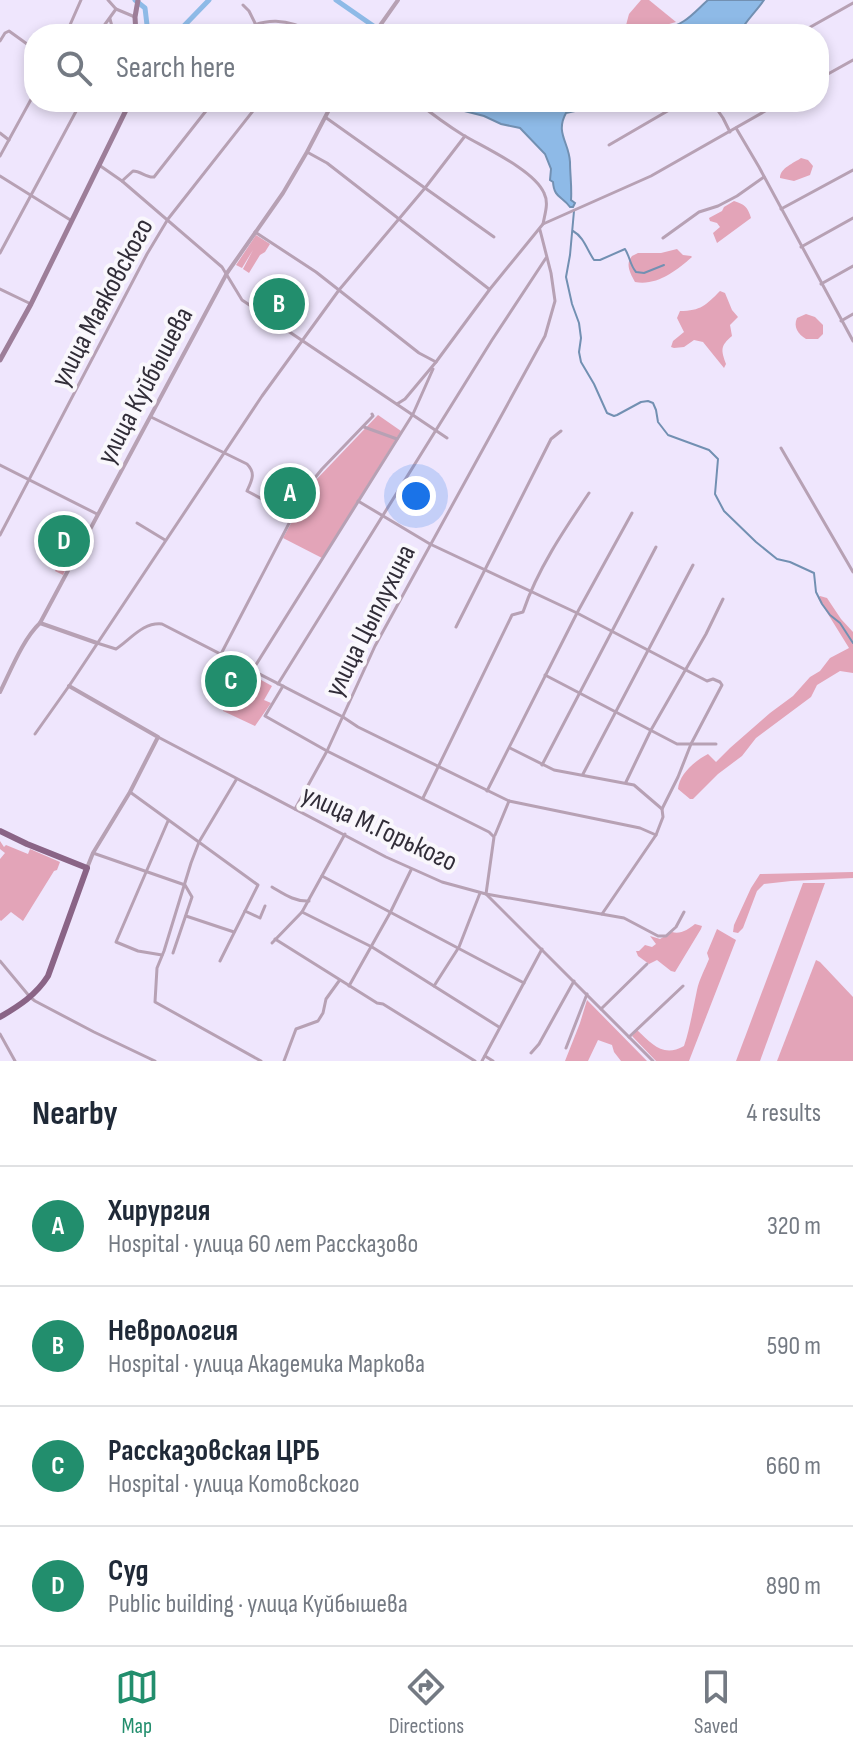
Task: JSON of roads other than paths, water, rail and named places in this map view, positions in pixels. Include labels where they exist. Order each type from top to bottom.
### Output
[{"type":"main road","points":[[135,24],[136,3]]},
{"type":"main road","points":[[0,360],[31,304],[125,112]]},
{"type":"main road","points":[[0,1017],[40,989],[48,976],[87,868],[1,832]]},
{"type":"street","points":[[70,24],[81,0]]},
{"type":"street","points":[[108,0],[116,9],[135,17]]},
{"type":"street","points":[[381,24],[398,0]]},
{"type":"street","points":[[816,24],[853,3]]},
{"type":"street","points":[[243,5],[256,24]]},
{"type":"street","points":[[106,24],[116,9]]},
{"type":"street","points":[[110,19],[111,24]]},
{"type":"street","points":[[262,24],[281,21],[296,24]]},
{"type":"street","points":[[0,41],[9,31],[24,42]]},
{"type":"street","points":[[829,73],[853,60]]},
{"type":"street","points":[[0,156],[24,112]]},
{"type":"street","points":[[0,253],[76,112]]},
{"type":"street","points":[[122,181],[133,171],[154,177],[205,112]]},
{"type":"street","name":"улица Маяковского","points":[[0,535],[167,220],[252,112]]},
{"type":"street","name":"улица Куйбышева","points":[[0,692],[227,273],[283,193],[328,112]]},
{"type":"street","points":[[397,404],[405,399],[436,362],[490,289],[540,230],[547,204],[545,194],[530,175],[431,112]]},
{"type":"street","points":[[609,145],[666,112]]},
{"type":"street","points":[[719,112],[730,132]]},
{"type":"street","points":[[543,224],[651,176],[764,112]]},
{"type":"street","points":[[325,117],[494,237]]},
{"type":"street","points":[[736,128],[853,341]]},
{"type":"street","points":[[0,133],[9,140]]},
{"type":"street","points":[[35,734],[262,396],[339,290],[465,136]]},
{"type":"street","points":[[307,152],[327,163],[490,289]]},
{"type":"street","points":[[99,165],[122,181],[227,273],[242,300],[447,438]]},
{"type":"street","points":[[781,209],[853,170]]},
{"type":"street","points":[[0,176],[72,221]]},
{"type":"street","points":[[663,238],[699,212],[737,196],[764,177]]},
{"type":"street","points":[[801,247],[853,218]]},
{"type":"street","name":"улица Цыплухина","points":[[295,809],[327,751],[375,646],[545,336],[555,301],[540,230]]},
{"type":"street","points":[[255,232],[316,272],[419,353],[436,362]]},
{"type":"street","points":[[278,684],[546,258]]},
{"type":"street","points":[[821,284],[853,266]]},
{"type":"street","points":[[0,289],[31,304]]},
{"type":"street","points":[[841,321],[853,314]]},
{"type":"street","points":[[252,671],[413,414],[436,362]]},
{"type":"street","points":[[221,654],[292,515],[316,476],[364,427],[372,414]]},
{"type":"street","points":[[149,417],[247,464],[253,476],[247,491],[292,515]]},
{"type":"street","points":[[364,427],[397,439]]},
{"type":"street","points":[[456,627],[551,439],[561,431]]},
{"type":"street","points":[[781,448],[853,572]]},
{"type":"street","points":[[0,465],[97,514]]},
{"type":"street","points":[[423,798],[512,615],[523,612],[530,591],[589,493]]},
{"type":"street","points":[[358,501],[430,544],[577,613],[707,681],[719,680],[722,685],[662,809],[663,817],[656,835],[602,914]]},
{"type":"street","points":[[487,791],[577,613],[632,513]]},
{"type":"street","points":[[137,523],[165,540]]},
{"type":"street","points":[[542,765],[656,547]]},
{"type":"street","points":[[583,774],[693,565]]},
{"type":"street","points":[[626,782],[723,599]]},
{"type":"street","points":[[40,623],[116,649],[143,628],[158,623],[168,626],[358,727],[509,801],[640,828],[656,835]]},
{"type":"street","points":[[545,675],[677,744],[686,756]]},
{"type":"street","name":"улица М.Горького","points":[[69,686],[236,780],[442,882],[480,893],[624,918],[658,936],[666,936],[676,927],[684,912]]},
{"type":"street","points":[[283,686],[265,716],[494,837]]},
{"type":"street","points":[[87,868],[158,737]]},
{"type":"street","points":[[677,744],[716,744]]},
{"type":"street","points":[[510,748],[554,770],[634,785],[662,809]]},
{"type":"street","points":[[236,780],[199,842],[191,863],[157,968],[155,1002],[261,1061]]},
{"type":"street","points":[[130,792],[258,885],[220,961]]},
{"type":"street","points":[[509,801],[494,837],[486,894],[653,1061]]},
{"type":"street","points":[[162,955],[138,951],[116,942],[168,821]]},
{"type":"street","points":[[345,834],[302,912],[273,941],[475,1061]]},
{"type":"street","points":[[93,853],[185,885],[192,897],[173,953]]},
{"type":"street","points":[[349,986],[412,869]]},
{"type":"street","points":[[322,876],[524,983]]},
{"type":"street","points":[[272,887],[292,899],[309,901]]},
{"type":"street","points":[[434,987],[459,947],[480,893]]},
{"type":"street","points":[[180,902],[188,908]]},
{"type":"street","points":[[245,911],[260,918],[265,906]]},
{"type":"street","points":[[302,912],[372,947],[499,1027]]},
{"type":"street","points":[[186,916],[234,932]]},
{"type":"street","points":[[482,1061],[542,949]]},
{"type":"street","points":[[0,961],[30,997],[155,1061]]},
{"type":"street","points":[[601,1009],[647,964]]},
{"type":"street","points":[[284,1061],[296,1029],[318,1021],[326,999],[339,981]]},
{"type":"street","points":[[531,1053],[574,981]]},
{"type":"street","points":[[629,1037],[683,986]]},
{"type":"street","points":[[566,1048],[587,994]]},
{"type":"street","points":[[0,1034],[15,1061]]},
{"type":"street","points":[[485,1056],[493,1061]]},
{"type":"water","points":[[708,0],[764,0],[745,24],[679,24]]},
{"type":"water","points":[[468,112],[570,112],[566,113],[563,120],[562,132],[569,155],[573,207],[555,191],[545,154],[520,128]]},
{"type":"waterway","points":[[135,0],[145,8],[147,24]]},
{"type":"waterway","points":[[186,24],[209,0]]},
{"type":"waterway","points":[[336,0],[371,24]]},
{"type":"waterway","points":[[574,211],[566,277],[579,323],[581,362],[607,413],[614,416],[648,401],[653,403],[658,422],[668,435],[709,450],[718,459],[715,494],[724,511],[777,559],[814,573],[816,592],[822,604],[853,643]]},
{"type":"waterway","points":[[573,231],[583,240],[594,260],[625,249],[636,272],[644,273],[664,265]]},
{"type":"place","name":"Неврология","points":[[279,304]]},
{"type":"place","name":"Хирургия","points":[[290,493]]},
{"type":"place","name":"Суд","points":[[64,541]]},
{"type":"place","name":"Рассказовская ЦРБ","points":[[231,681]]}]
